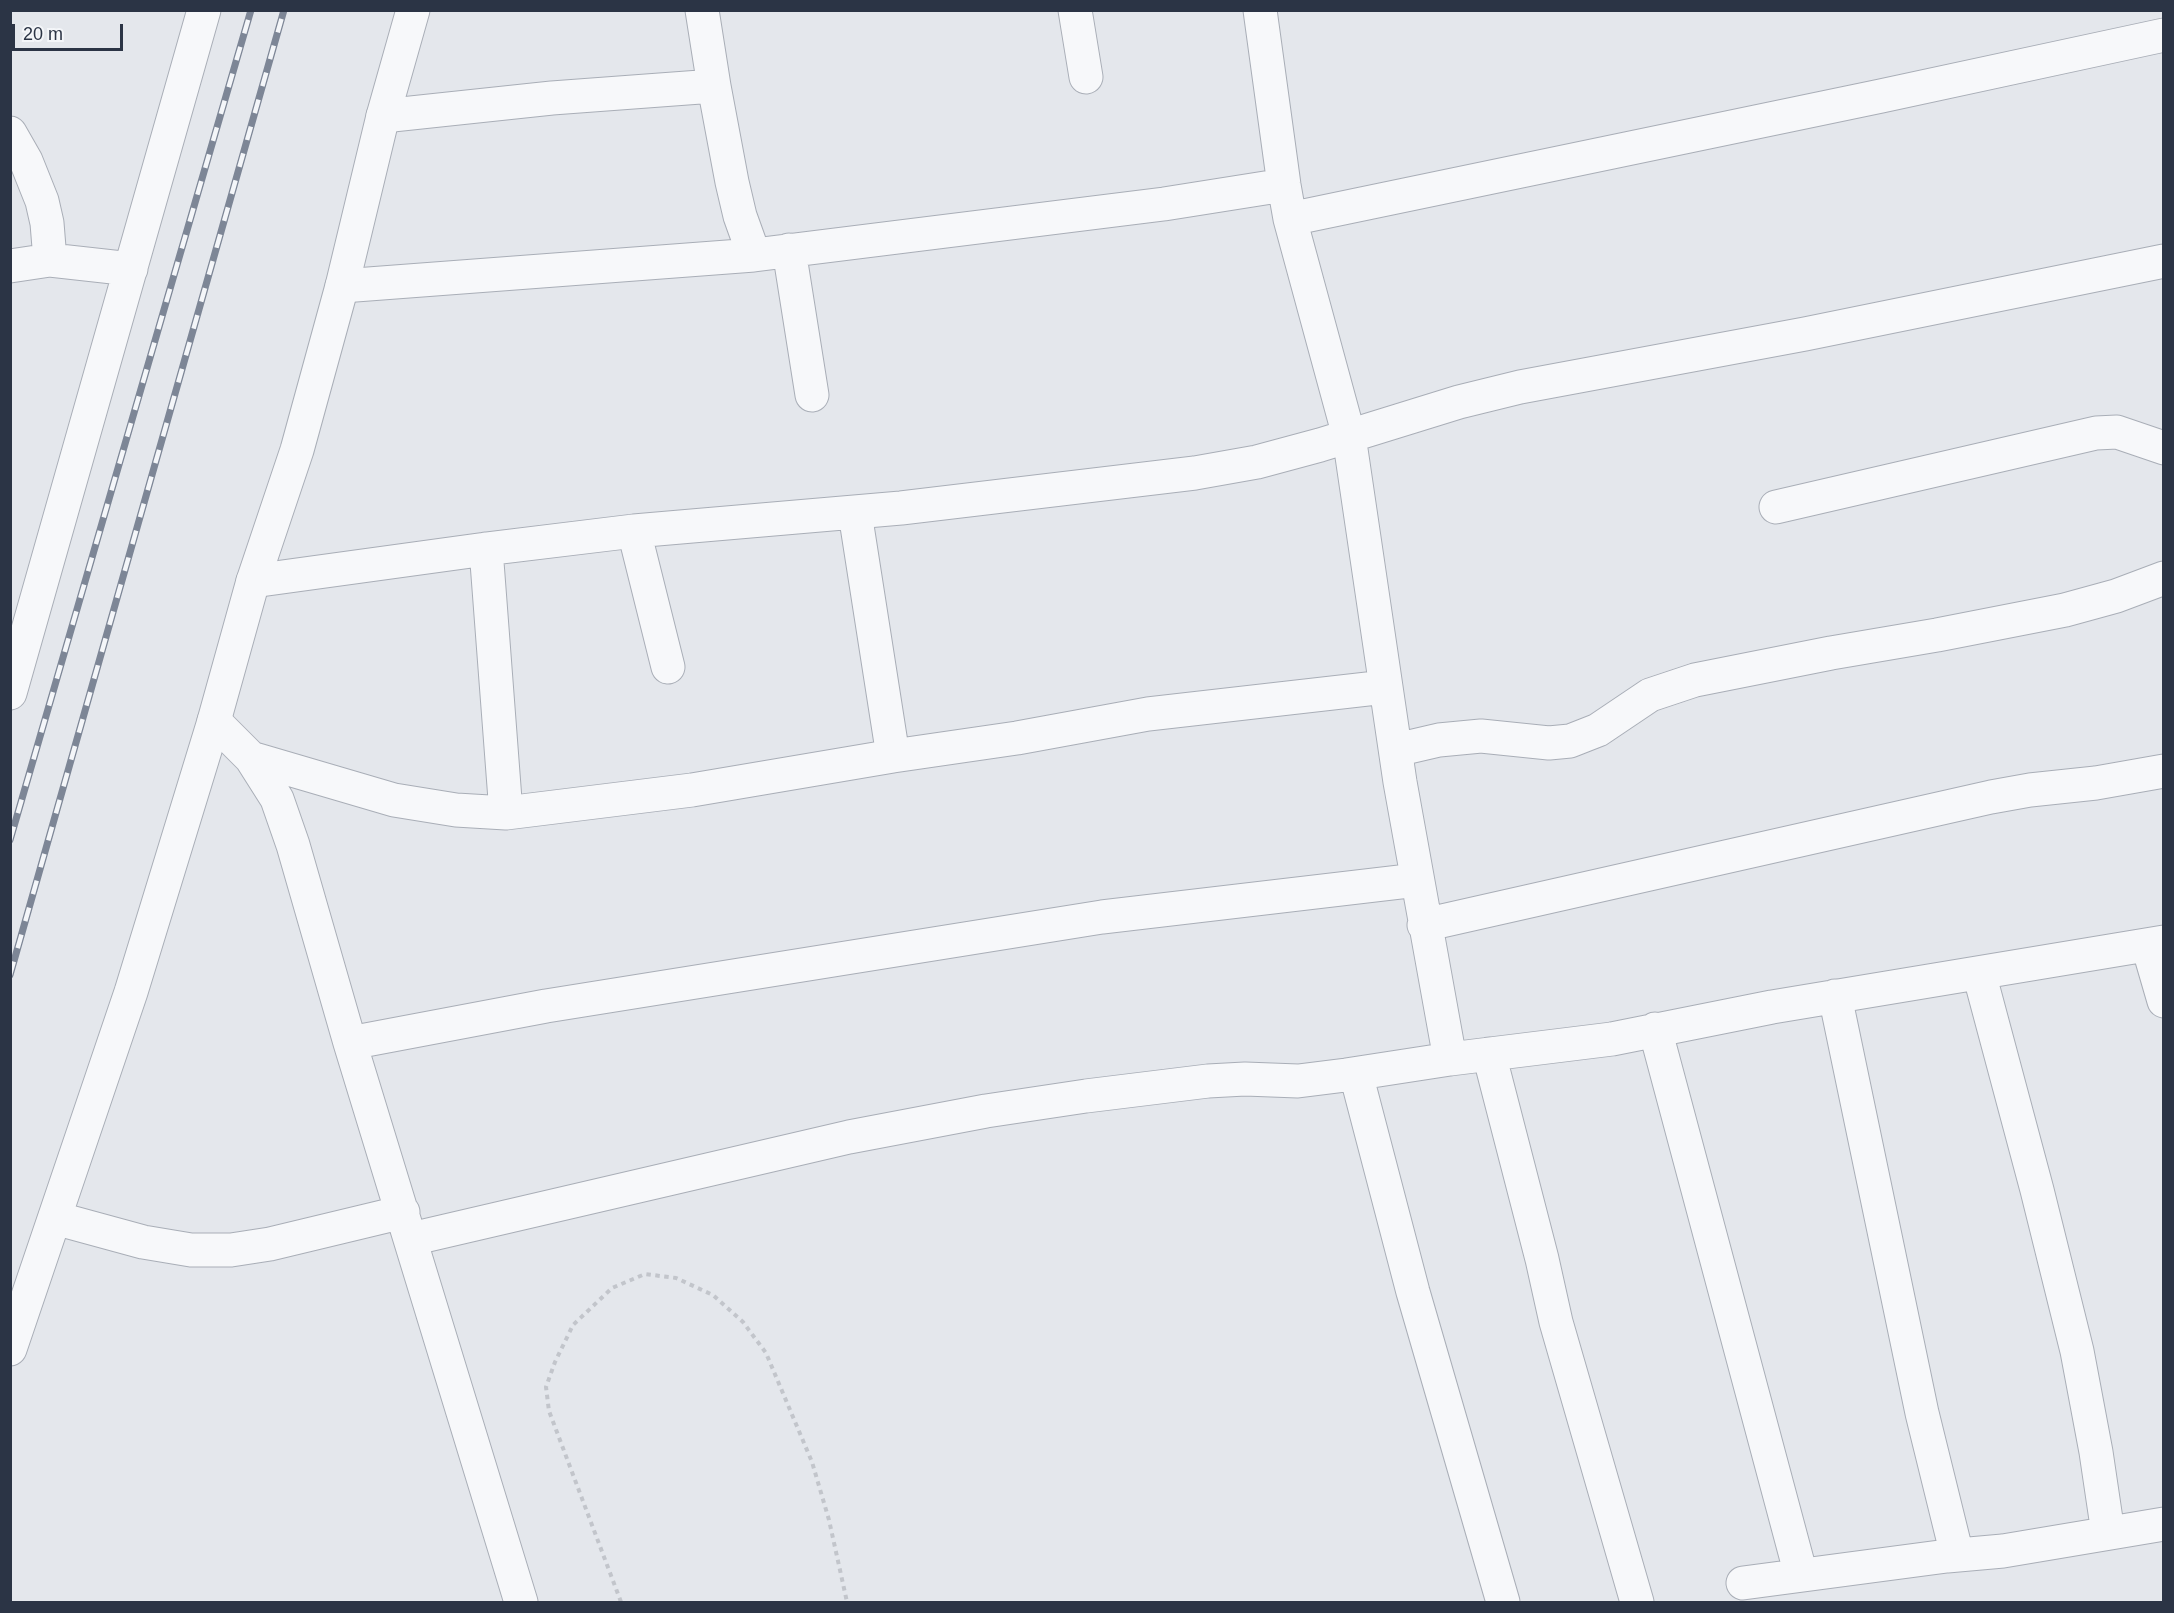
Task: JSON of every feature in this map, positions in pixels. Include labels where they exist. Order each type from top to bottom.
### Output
[{"type":"street","points":[[13,675],[204,10]]},
{"type":"street","points":[[10,1349],[131,992],[214,721],[253,581],[297,450],[342,286],[383,116],[413,10]]},
{"type":"street","points":[[702,10],[714,86],[740,216],[754,255]]},
{"type":"street","points":[[1075,10],[1086,77]]},
{"type":"street","points":[[1260,10],[1290,219],[1349,436],[1385,687],[1450,1059]]},
{"type":"street","points":[[1290,219],[2163,35]]},
{"type":"street","points":[[383,116],[552,98],[714,86]]},
{"type":"street","points":[[10,133],[26,161],[42,201],[47,223],[50,260]]},
{"type":"street","points":[[342,286],[754,255],[1164,204],[1284,185]]},
{"type":"street","points":[[789,250],[812,395]]},
{"type":"street","points":[[10,266],[50,260],[131,269]]},
{"type":"street","points":[[253,581],[634,531],[855,513],[1195,473],[1257,462],[1459,402],[1520,387],[1805,334],[2163,261]]},
{"type":"street","points":[[1776,507],[2096,433],[2116,432],[2163,448]]},
{"type":"street","points":[[855,513],[893,756]]},
{"type":"street","points":[[634,531],[668,667]]},
{"type":"street","points":[[486,549],[506,813]]},
{"type":"street","points":[[1396,750],[1438,740],[1481,736],[1549,743],[1570,741],[1598,730],[1650,695],[1695,680],[1831,652],[1937,636],[2065,610],[2116,596],[2163,578]]},
{"type":"street","points":[[251,758],[394,800],[456,810],[506,813],[692,790],[893,756],[1017,738],[1148,714],[1385,687]]},
{"type":"street","points":[[214,721],[251,758],[277,799],[293,845],[350,1043],[521,1602]]},
{"type":"street","points":[[1425,925],[1991,797],[2096,783],[2163,771]]},
{"type":"street","points":[[350,1043],[546,1006],[1102,917],[1417,880]]},
{"type":"street","points":[[55,1218],[143,1242],[181,1249],[231,1250],[407,1225],[986,1111],[1208,1081],[1245,1079],[1298,1081],[1612,1039],[1835,996],[2156,944],[2163,1002]]},
{"type":"street","points":[[1979,973],[2077,1351],[2108,1533]]},
{"type":"street","points":[[1835,996],[1922,1413],[1957,1555]]},
{"type":"street","points":[[1656,1029],[1801,1575]]},
{"type":"street","points":[[1488,1054],[1542,1259],[1558,1332],[1637,1602]]},
{"type":"street","points":[[1356,1074],[1413,1292],[1503,1602]]},
{"type":"street","points":[[1743,1583],[2003,1551],[2163,1524]]},
{"type":"path","points":[[621,1602],[549,1411],[546,1387],[573,1325],[612,1288],[645,1274],[676,1278],[713,1295],[743,1322],[766,1353],[812,1462],[829,1520],[847,1602]]},
{"type":"railway","points":[[10,840],[251,10]]},
{"type":"railway","points":[[10,975],[284,10]]}]
